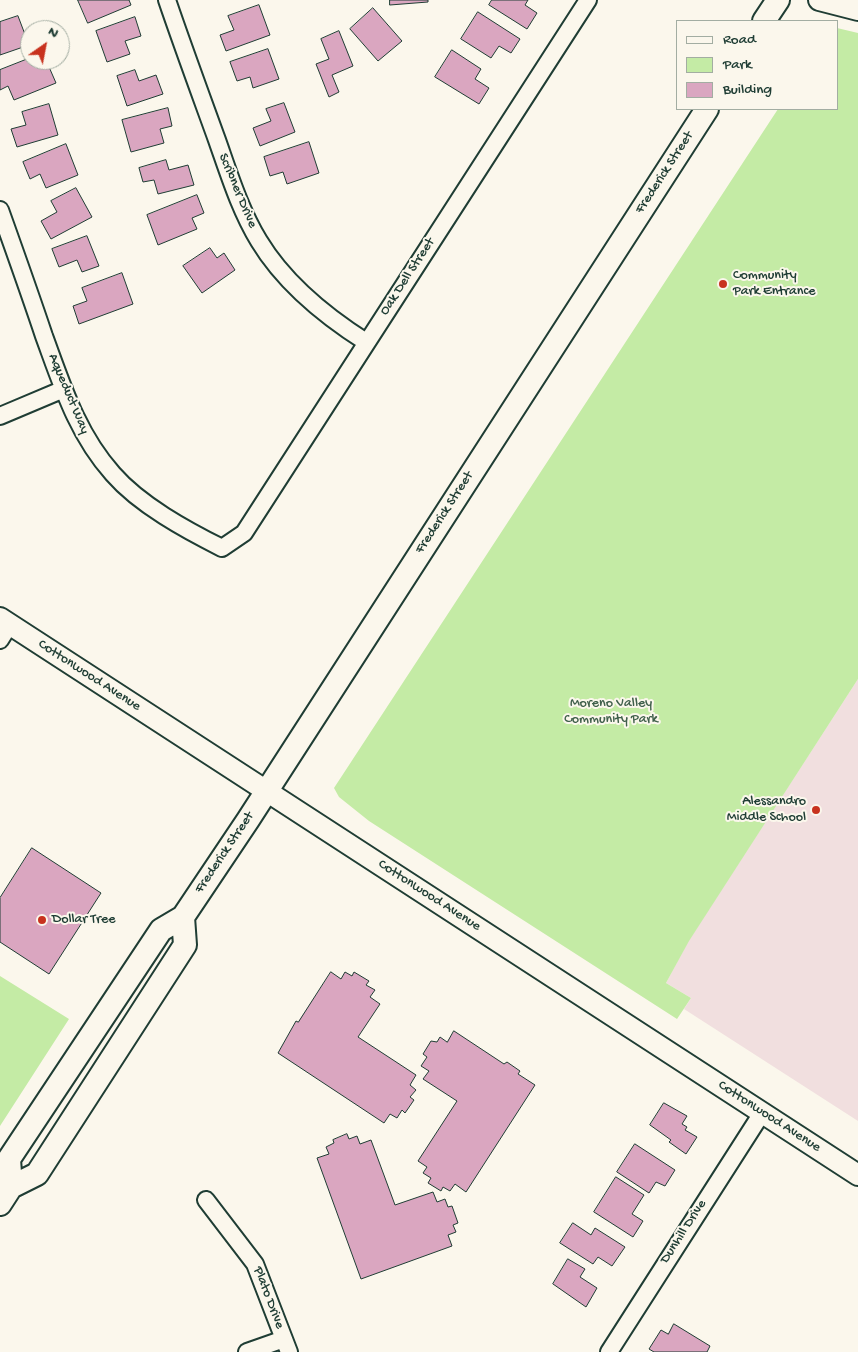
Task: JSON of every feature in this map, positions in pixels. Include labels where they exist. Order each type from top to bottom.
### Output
[{"type":"main road","points":[[765,20],[778,0]]},
{"type":"main road","name":"Frederick Street","points":[[6,1196],[9,1159],[161,930],[182,917],[266,791],[706,110]]},
{"type":"main road","name":"Frederick Street","points":[[6,1196],[37,1174],[185,945],[182,917]]},
{"type":"main road","points":[[66,1129],[66,1106],[98,1052],[103,1037],[98,1024]]},
{"type":"street","name":"Scribner Drive","points":[[167,0],[239,203],[259,242],[281,270],[313,305],[337,324],[366,342]]},
{"type":"street","name":"Oak Dell Street","points":[[222,548],[244,533],[588,0]]},
{"type":"street","points":[[819,0],[858,10]]},
{"type":"street","name":"Aqueduct Way","points":[[0,210],[80,429],[114,475],[138,496],[188,531],[222,548]]},
{"type":"street","points":[[0,416],[64,389]]},
{"type":"street","name":"Cottonwood Avenue","points":[[3,627],[266,791],[858,1175]]},
{"type":"street","name":"Dunhill Drive","points":[[609,1352],[762,1114]]},
{"type":"street","name":"Plato Drive","points":[[206,1200],[255,1264],[286,1345]]},
{"type":"street","points":[[247,1352],[286,1345]]},
{"type":"shaded area","name":"Alessandro Middle School","points":[[858,679],[858,1121],[684,1009],[691,998],[666,983],[689,940]]},
{"type":"green space","name":"Moreno Valley Community Park","points":[[838,28],[858,33],[858,679],[689,941],[666,983],[691,998],[677,1019],[369,821],[339,797],[334,788],[777,110],[838,110]]},
{"type":"green space","points":[[0,976],[69,1019],[0,1126]]},
{"type":"building","points":[[78,0],[129,0],[131,5],[88,23]]},
{"type":"building","points":[[390,0],[428,0],[428,2],[390,5]]},
{"type":"building","points":[[492,0],[528,0],[525,5],[537,13],[527,29],[489,5]]},
{"type":"building","points":[[259,5],[270,35],[226,51],[220,35],[234,30],[228,16]]},
{"type":"building","points":[[373,8],[402,41],[378,61],[350,29]]},
{"type":"building","points":[[478,12],[520,39],[511,53],[499,46],[491,58],[461,39]]},
{"type":"building","points":[[18,16],[20,21],[20,48],[0,55],[0,22]]},
{"type":"building","points":[[135,17],[141,36],[125,41],[130,54],[107,62],[96,31]]},
{"type":"building","points":[[339,31],[353,66],[332,75],[339,92],[329,97],[316,64],[329,59],[321,39]]},
{"type":"building","points":[[268,49],[279,79],[253,88],[250,77],[237,81],[230,62]]},
{"type":"building","points":[[452,50],[481,69],[475,79],[489,88],[479,104],[435,77]]},
{"type":"building","points":[[20,62],[20,70],[50,70],[56,83],[14,100],[8,86],[0,90],[0,70]]},
{"type":"building","points":[[135,70],[139,81],[156,75],[163,94],[127,106],[117,76]]},
{"type":"building","points":[[284,103],[295,132],[260,146],[253,128],[271,121],[266,109]]},
{"type":"building","points":[[49,104],[58,135],[17,147],[11,129],[26,125],[22,112]]},
{"type":"building","points":[[168,108],[172,126],[160,129],[164,143],[131,152],[122,120]]},
{"type":"building","points":[[309,142],[319,173],[287,184],[283,172],[270,176],[264,157]]},
{"type":"building","points":[[66,144],[78,175],[46,188],[40,174],[30,179],[23,162]]},
{"type":"building","points":[[166,160],[169,170],[188,165],[194,185],[158,194],[154,180],[143,182],[139,168]]},
{"type":"building","points":[[76,188],[92,217],[51,239],[41,221],[57,212],[51,201]]},
{"type":"building","points":[[197,195],[204,213],[192,218],[197,229],[158,245],[147,215]]},
{"type":"building","points":[[87,236],[99,266],[82,272],[77,260],[59,267],[52,249]]},
{"type":"building","points":[[210,248],[217,258],[224,253],[235,270],[202,293],[183,266]]},
{"type":"building","points":[[122,273],[133,304],[79,324],[73,306],[87,301],[82,288]]},
{"type":"building","name":"Dollar Tree","points":[[32,848],[101,893],[49,974],[0,942],[0,898]]},
{"type":"building","points":[[331,972],[341,979],[345,972],[352,976],[354,972],[369,981],[366,985],[375,990],[370,997],[380,1004],[358,1037],[416,1075],[410,1085],[416,1090],[410,1097],[414,1100],[405,1113],[402,1110],[397,1118],[390,1114],[384,1123],[278,1053],[296,1021],[298,1022]]},
{"type":"building","points":[[454,1031],[504,1064],[507,1062],[520,1071],[518,1074],[535,1085],[466,1192],[455,1184],[450,1191],[443,1187],[441,1191],[428,1183],[431,1178],[423,1173],[427,1167],[418,1161],[457,1101],[423,1079],[429,1071],[421,1066],[427,1057],[423,1054],[431,1041],[437,1042],[440,1037],[447,1042]]},
{"type":"building","points":[[664,1103],[687,1116],[682,1124],[687,1127],[685,1130],[697,1137],[686,1154],[650,1125]]},
{"type":"building","points":[[347,1134],[349,1139],[357,1136],[360,1144],[371,1140],[395,1205],[433,1192],[437,1202],[445,1199],[448,1207],[452,1206],[458,1223],[453,1225],[456,1232],[448,1235],[452,1246],[361,1279],[317,1158],[329,1154],[326,1147],[334,1143],[333,1140]]},
{"type":"building","points":[[635,1144],[675,1170],[665,1186],[656,1182],[649,1193],[617,1172]]},
{"type":"building","points":[[616,1177],[644,1195],[632,1214],[643,1221],[633,1237],[594,1212]]},
{"type":"building","points":[[573,1223],[591,1235],[595,1228],[625,1247],[612,1266],[598,1257],[593,1264],[560,1243]]},
{"type":"building","points":[[568,1259],[585,1269],[580,1277],[597,1288],[586,1307],[553,1284]]},
{"type":"building","points":[[674,1324],[710,1346],[707,1352],[654,1352],[649,1349],[661,1330],[668,1334]]},
{"type":"place","name":"Community Park Entrance","points":[[723,284]]},
{"type":"place","name":"Alessandro Middle School","points":[[816,810]]},
{"type":"place","name":"Dollar Tree","points":[[42,920]]}]
